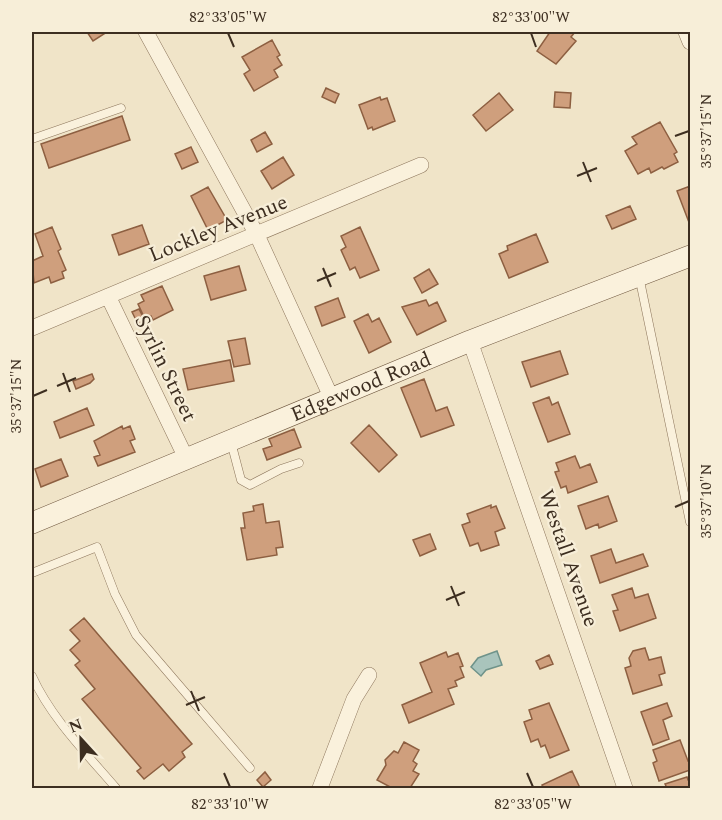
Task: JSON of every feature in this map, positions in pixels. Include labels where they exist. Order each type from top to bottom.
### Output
[{"type":"street","points":[[146,32],[257,235],[333,399]]},
{"type":"street","points":[[686,32],[690,42]]},
{"type":"street","name":"Lockley Avenue","points":[[32,328],[421,165]]},
{"type":"street","name":"Edgewood Road","points":[[33,519],[333,399],[470,341],[690,256]]},
{"type":"street","name":"Syrlin Street","points":[[108,296],[186,458]]},
{"type":"street","name":"Westall Avenue","points":[[470,341],[625,789]]},
{"type":"street","points":[[320,789],[354,699],[369,675]]},
{"type":"lane","points":[[32,139],[121,108]]},
{"type":"lane","points":[[638,275],[690,522]]},
{"type":"lane","points":[[231,440],[242,480],[250,485],[281,469],[299,463]]},
{"type":"lane","points":[[32,573],[97,547],[115,594],[136,635],[250,768]]},
{"type":"lane","points":[[32,676],[38,691],[59,721],[116,789]]},
{"type":"water","points":[[497,651],[502,665],[486,670],[481,676],[471,667],[478,658]]},
{"type":"building","points":[[87,32],[107,32],[93,41]]},
{"type":"building","points":[[550,32],[575,32],[571,37],[576,41],[556,64],[537,51]]},
{"type":"building","points":[[272,40],[280,55],[277,57],[282,65],[274,70],[278,77],[254,91],[244,74],[250,70],[242,57]]},
{"type":"building","points":[[326,88],[339,94],[335,103],[322,97]]},
{"type":"building","points":[[555,92],[571,93],[570,108],[554,107]]},
{"type":"building","points":[[499,93],[513,110],[486,131],[473,115]]},
{"type":"building","points":[[380,97],[381,100],[387,98],[395,121],[373,130],[372,127],[368,129],[359,105]]},
{"type":"building","points":[[122,116],[130,140],[49,168],[41,144]]},
{"type":"building","points":[[660,122],[677,152],[674,154],[678,162],[651,173],[649,168],[638,174],[625,151],[637,144],[632,137]]},
{"type":"building","points":[[265,132],[272,144],[257,152],[251,140]]},
{"type":"building","points":[[191,147],[198,162],[182,169],[175,154]]},
{"type":"building","points":[[283,157],[294,175],[272,189],[261,171]]},
{"type":"building","points":[[690,186],[690,225],[677,191]]},
{"type":"building","points":[[208,187],[227,220],[208,230],[191,196]]},
{"type":"building","points":[[630,206],[636,219],[612,229],[606,216]]},
{"type":"building","points":[[142,225],[149,244],[119,255],[112,235]]},
{"type":"building","points":[[52,227],[66,270],[62,272],[64,278],[51,283],[49,277],[34,283],[32,261],[43,256],[35,234]]},
{"type":"building","points":[[360,227],[379,270],[360,278],[355,267],[350,270],[341,250],[346,247],[341,236]]},
{"type":"building","points":[[536,234],[548,262],[509,278],[499,254],[508,250],[507,246]]},
{"type":"building","points":[[239,266],[246,290],[211,300],[204,276]]},
{"type":"building","points":[[429,269],[438,284],[422,293],[414,278]]},
{"type":"building","points":[[162,286],[173,310],[153,320],[151,316],[145,319],[138,304],[144,301],[141,295]]},
{"type":"building","points":[[338,298],[345,317],[322,326],[315,307]]},
{"type":"building","points":[[426,300],[429,306],[437,302],[446,321],[417,335],[402,307]]},
{"type":"building","points":[[139,309],[145,321],[138,324],[132,312]]},
{"type":"building","points":[[368,314],[372,322],[379,318],[391,342],[369,353],[354,321]]},
{"type":"building","points":[[245,338],[250,364],[234,367],[228,341]]},
{"type":"building","points":[[560,351],[568,374],[531,387],[522,362]]},
{"type":"building","points":[[230,360],[234,381],[188,390],[183,369]]},
{"type":"building","points":[[92,374],[94,379],[90,383],[76,389],[73,381]]},
{"type":"building","points":[[424,379],[436,411],[447,407],[454,425],[421,437],[401,388]]},
{"type":"building","points":[[549,397],[552,405],[558,402],[570,434],[548,442],[533,403]]},
{"type":"building","points":[[87,408],[94,425],[60,438],[54,422]]},
{"type":"building","points":[[369,425],[397,455],[379,472],[351,443]]},
{"type":"building","points":[[122,426],[123,429],[130,426],[135,439],[130,441],[135,452],[98,466],[94,457],[100,455],[94,441]]},
{"type":"building","points":[[294,429],[301,447],[267,460],[263,449],[272,446],[269,439]]},
{"type":"building","points":[[575,456],[580,468],[590,464],[597,482],[568,493],[566,486],[561,488],[555,472],[559,471],[556,463]]},
{"type":"building","points":[[61,459],[68,476],[41,487],[35,469]]},
{"type":"building","points":[[608,496],[617,521],[599,528],[598,524],[586,529],[578,506]]},
{"type":"building","points":[[263,504],[266,523],[279,521],[283,547],[276,548],[277,555],[247,560],[241,528],[245,528],[243,513],[254,511],[253,506]]},
{"type":"building","points":[[491,505],[491,508],[496,506],[505,528],[495,532],[499,545],[481,551],[478,543],[470,546],[462,525],[470,522],[467,514]]},
{"type":"building","points":[[430,534],[436,549],[420,556],[413,540]]},
{"type":"building","points":[[611,549],[616,563],[643,554],[648,566],[600,583],[591,556]]},
{"type":"building","points":[[632,588],[635,598],[648,594],[656,618],[620,631],[613,611],[618,610],[612,595]]},
{"type":"building","points":[[84,618],[192,744],[182,752],[185,757],[169,771],[163,764],[144,779],[137,771],[141,768],[82,699],[95,689],[75,665],[80,661],[70,650],[80,641],[70,630]]},
{"type":"building","points":[[645,648],[649,660],[661,657],[665,673],[659,675],[662,685],[633,694],[625,668],[631,666],[629,658],[633,651]]},
{"type":"building","points":[[446,652],[448,657],[458,653],[463,666],[460,667],[464,677],[455,681],[457,686],[448,689],[454,704],[409,723],[402,705],[432,692],[420,663]]},
{"type":"building","points":[[549,655],[553,664],[540,669],[536,661]]},
{"type":"building","points":[[549,703],[569,750],[550,758],[545,745],[541,747],[538,739],[531,742],[524,722],[532,719],[529,710]]},
{"type":"building","points":[[667,703],[672,716],[663,720],[669,739],[653,745],[641,712]]},
{"type":"building","points":[[680,740],[688,761],[690,760],[690,770],[659,781],[653,763],[657,761],[653,750]]},
{"type":"building","points":[[404,742],[419,750],[413,761],[417,764],[413,771],[419,774],[410,788],[392,788],[377,780],[386,765],[385,760],[394,751],[398,753]]},
{"type":"building","points":[[572,771],[580,788],[544,788],[542,785]]},
{"type":"building","points":[[265,772],[271,780],[263,787],[257,780]]},
{"type":"building","points":[[687,777],[690,780],[690,788],[667,788],[665,784]]}]
